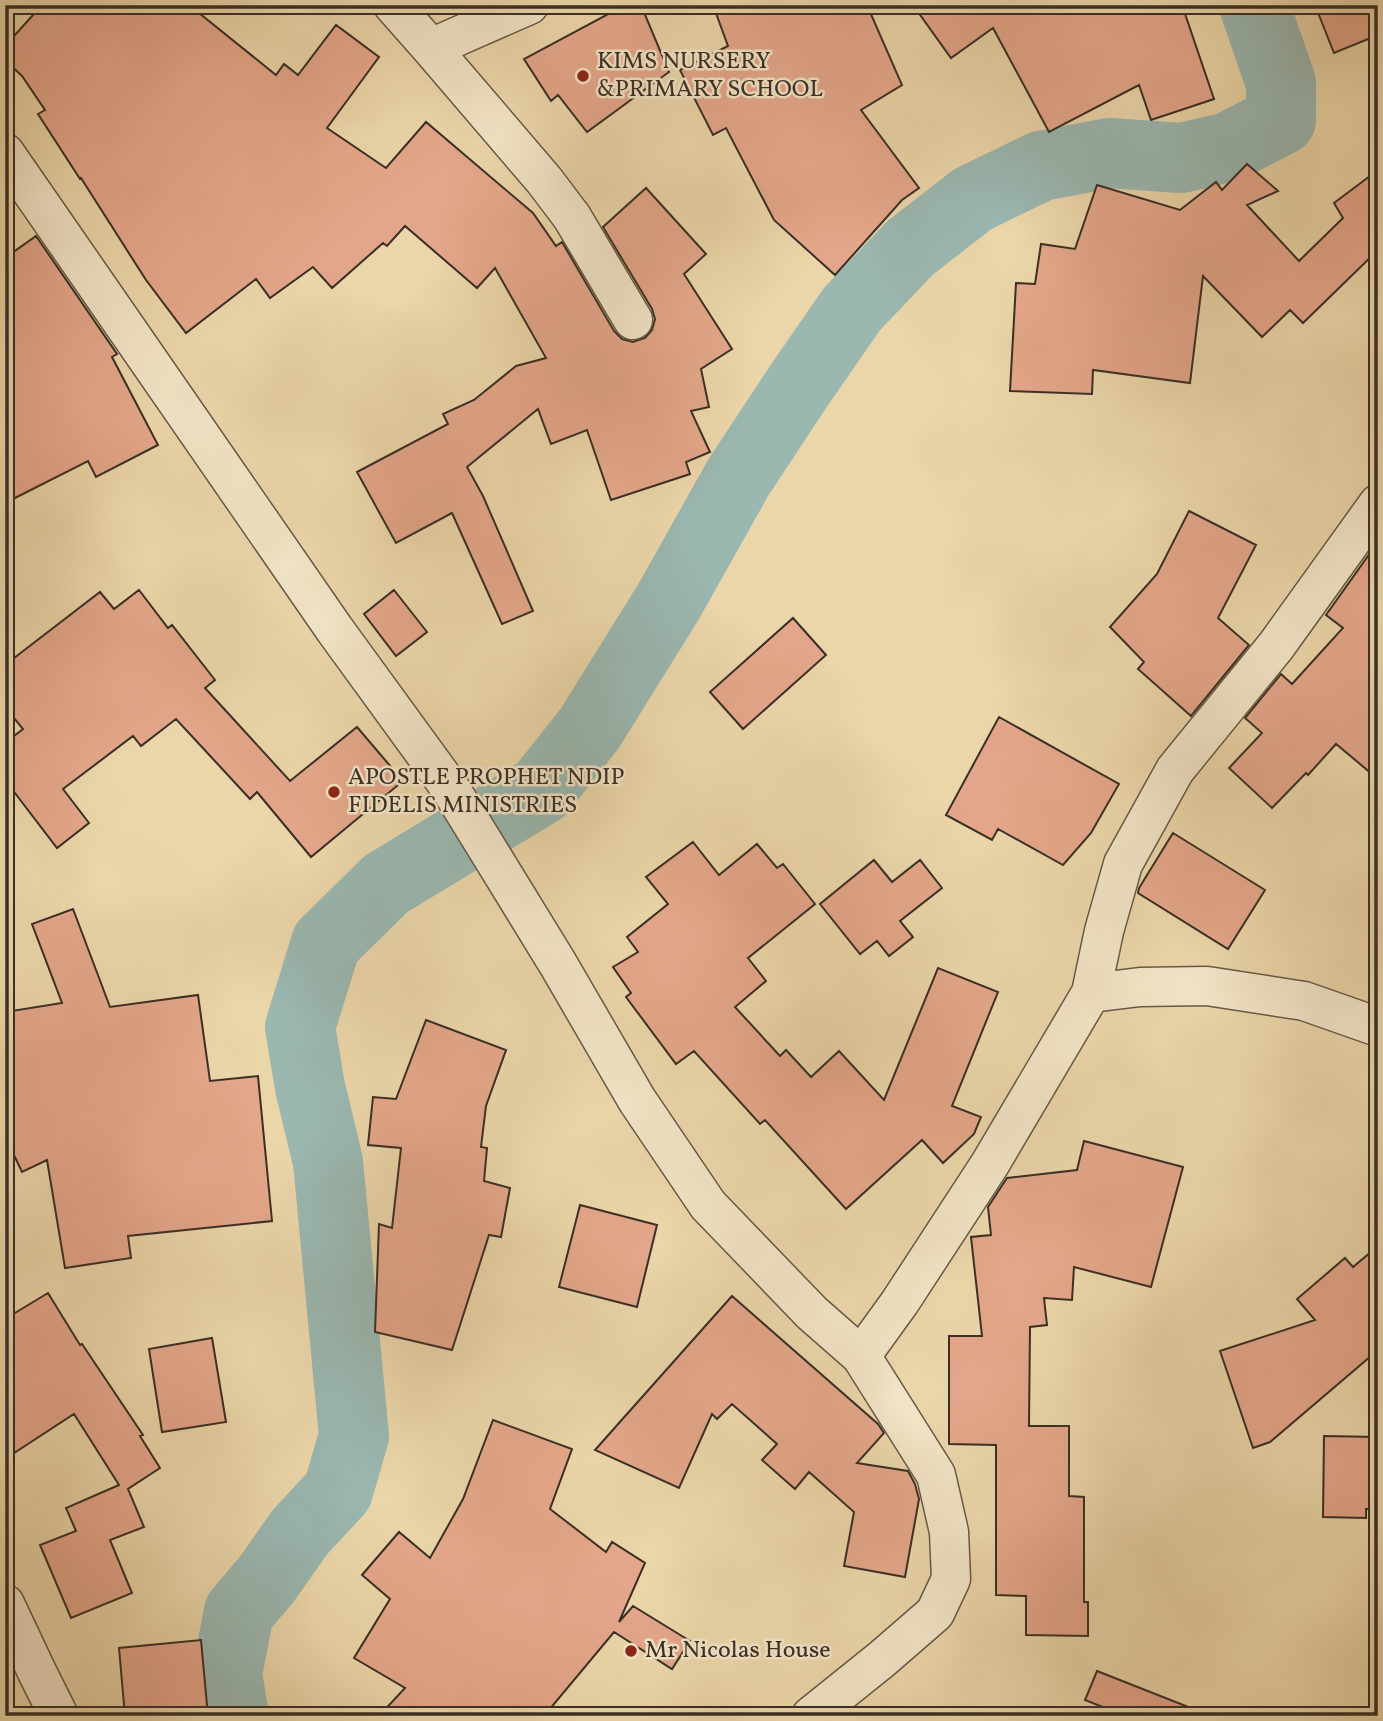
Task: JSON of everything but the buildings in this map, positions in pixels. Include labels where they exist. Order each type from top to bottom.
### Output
[{"type":"street","points":[[393,5],[544,180],[572,217],[633,320]]},
{"type":"street","points":[[431,48],[529,5]]},
{"type":"street","points":[[5,153],[335,630],[450,788],[558,964],[637,1100],[708,1206],[813,1313],[861,1356],[936,1475],[949,1532],[951,1578],[935,1613],[811,1716]]},
{"type":"street","points":[[861,1356],[990,1164],[1091,993],[1104,931],[1123,864],[1175,770],[1276,646],[1378,504]]},
{"type":"street","points":[[1091,993],[1140,987],[1207,986],[1304,1001],[1378,1027]]},
{"type":"street","points":[[5,1604],[55,1714]]},
{"type":"waterway","points":[[234,1716],[227,1674],[239,1612],[267,1579],[300,1532],[338,1491],[354,1436],[328,1162],[310,1087],[300,1027],[326,943],[386,884],[541,790],[590,728],[669,601],[738,478],[798,387],[852,309],[910,248],[973,199],[1041,166],[1110,153],[1181,158],[1229,147],[1281,120],[1281,83],[1254,5]]},
{"type":"place","name":"KIMS NURSERY &PRIMARY SCHOOL","points":[[583,76]]},
{"type":"place","name":"APOSTLE PROPHET NDIP FIDELIS MINISTRIES","points":[[334,792]]},
{"type":"place","name":"Mr Nicolas House","points":[[631,1651]]}]
